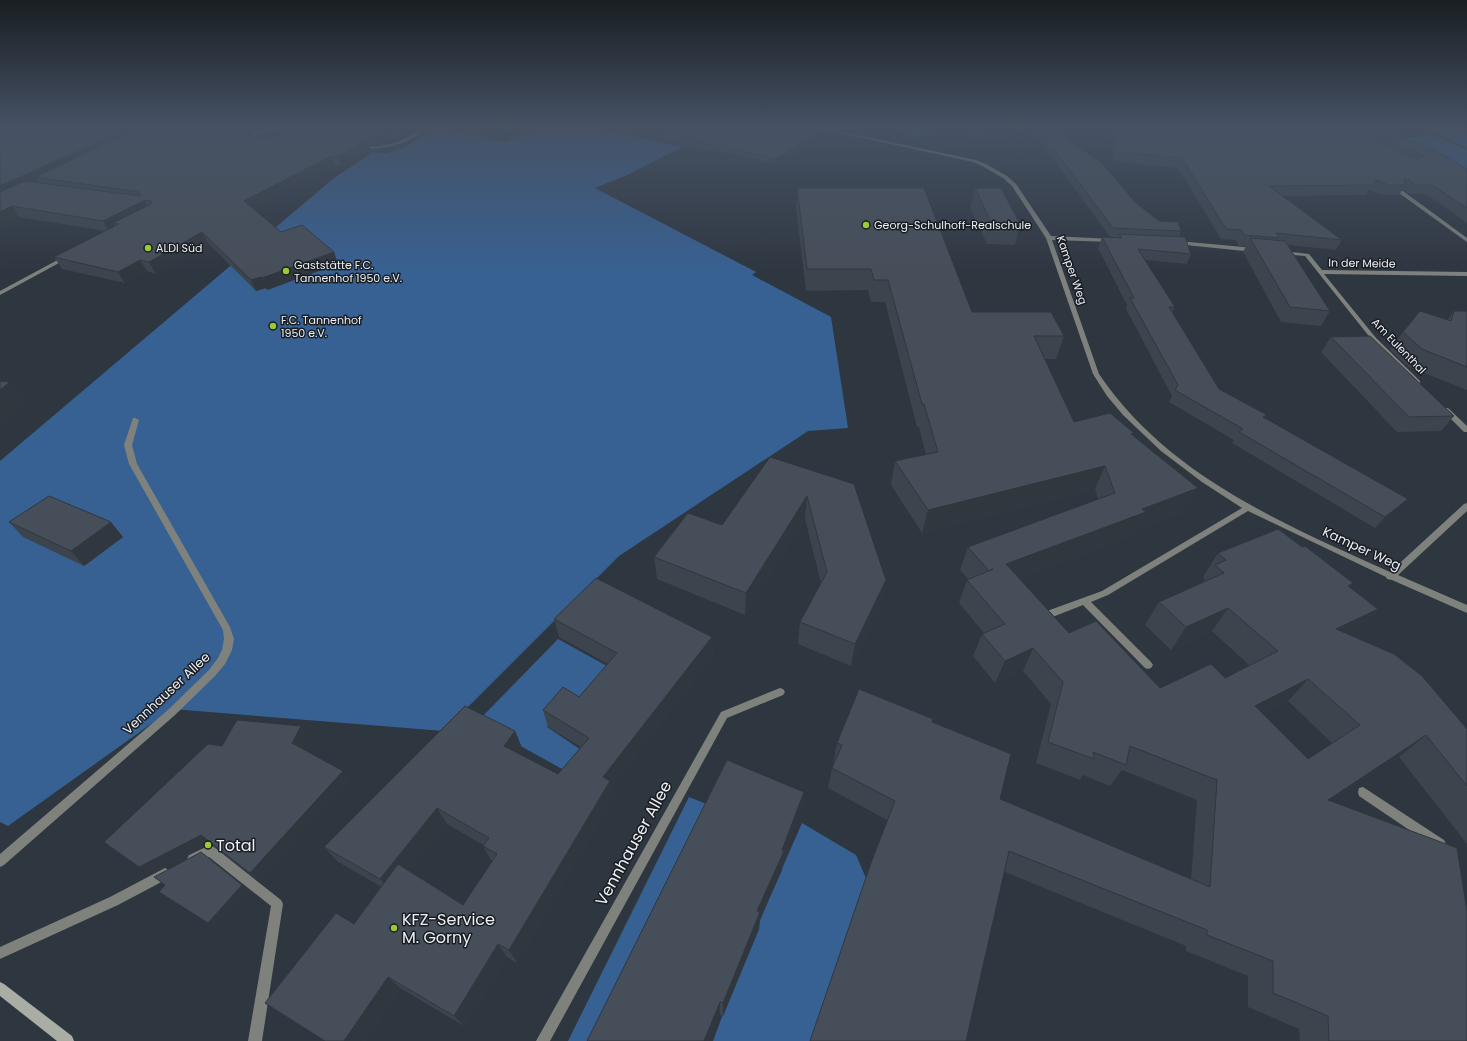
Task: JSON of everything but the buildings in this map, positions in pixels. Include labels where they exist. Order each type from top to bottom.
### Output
[{"type":"main road","points":[[0,988],[67,1041]]},
{"type":"street","name":"Kamper Weg","points":[[1003,176],[1014,185],[1049,238],[1096,374],[1107,393],[1123,413],[1166,451],[1214,486],[1248,508],[1390,576],[1467,609]]},
{"type":"street","points":[[1401,192],[1467,240]]},
{"type":"street","points":[[1049,238],[1118,241]]},
{"type":"street","points":[[1171,243],[1262,251]]},
{"type":"street","name":"In der Meide","points":[[1277,252],[1307,254],[1320,272],[1467,274]]},
{"type":"street","points":[[0,292],[72,255]]},
{"type":"street","name":"Am Eulenthal","points":[[1320,272],[1374,339],[1422,386]]},
{"type":"street","points":[[1438,402],[1467,430]]},
{"type":"street","name":"Vennhauser Allee","points":[[0,860],[172,712],[212,673],[222,661],[227,650],[229,639],[227,630],[132,464],[128,445],[135,420]]},
{"type":"street","points":[[1390,576],[1467,506]]},
{"type":"street","points":[[1050,614],[1106,593],[1248,508]]},
{"type":"street","points":[[1084,600],[1148,665]]},
{"type":"street","name":"Vennhauser Allee","points":[[543,1041],[724,715],[780,692]]},
{"type":"street","points":[[1363,792],[1452,852]]},
{"type":"street","points":[[0,953],[114,901],[210,851],[277,904],[255,1041]]},
{"type":"shaded area","points":[[338,176],[626,176],[595,188],[756,272],[752,275],[831,317],[848,428],[808,431],[619,556],[444,731],[172,709],[8,826],[0,822],[0,461]]},
{"type":"shaded area","points":[[558,639],[616,671],[583,712],[568,703],[547,727],[590,756],[573,775],[477,722]]},
{"type":"shaded area","points":[[689,797],[709,805],[592,1041],[568,1041]]},
{"type":"shaded area","points":[[802,823],[856,855],[866,878],[811,1041],[713,1041],[778,877]]},
{"type":"place","name":"Georg-Schulhoff-Realschule","points":[[866,225]]},
{"type":"place","name":"ALDI Süd","points":[[148,248]]},
{"type":"place","name":"Gaststätte F.C. Tannenhof 1950 e.V.","points":[[286,271]]},
{"type":"place","name":"F.C. Tannenhof 1950 e.V.","points":[[273,326]]},
{"type":"place","name":"Total","points":[[208,845]]},
{"type":"place","name":"KFZ-Service M. Gorny","points":[[394,928]]}]
